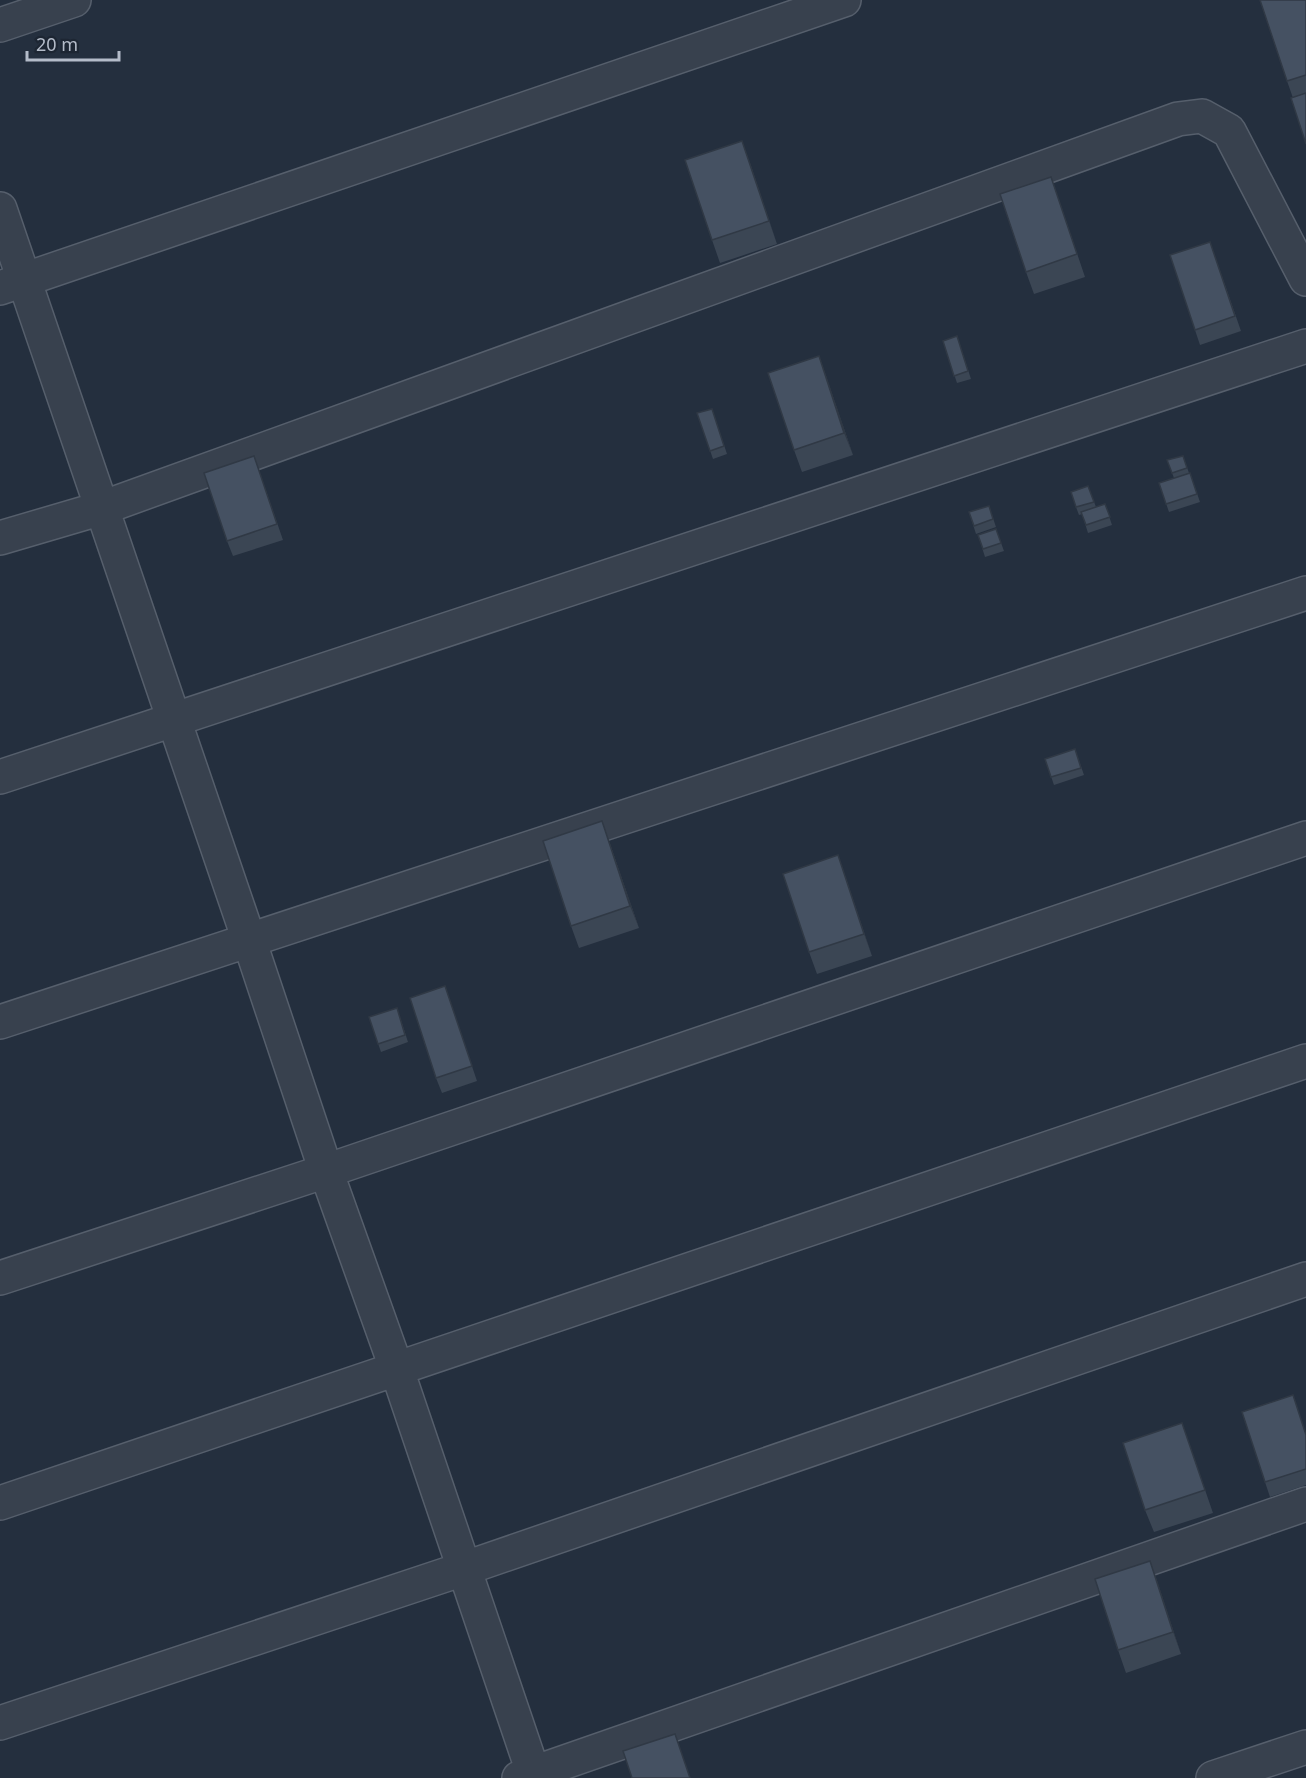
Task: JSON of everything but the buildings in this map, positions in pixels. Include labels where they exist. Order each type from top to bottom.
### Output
[{"type":"street","points":[[0,25],[74,0]]},
{"type":"street","points":[[12,284],[844,0]]},
{"type":"street","points":[[0,538],[102,508],[1178,119],[1202,116],[1229,131],[1306,279]]},
{"type":"street","points":[[0,209],[12,284],[102,508],[326,1171],[397,1370],[529,1776],[1306,1504]]},
{"type":"street","points":[[0,777],[1306,346]]},
{"type":"street","points":[[0,1022],[1306,593]]},
{"type":"street","points":[[0,1278],[326,1171],[1306,838]]},
{"type":"street","points":[[0,1503],[1306,1061]]},
{"type":"street","points":[[0,1723],[463,1569],[1306,1279]]},
{"type":"street","points":[[1213,1778],[1306,1748]]}]
